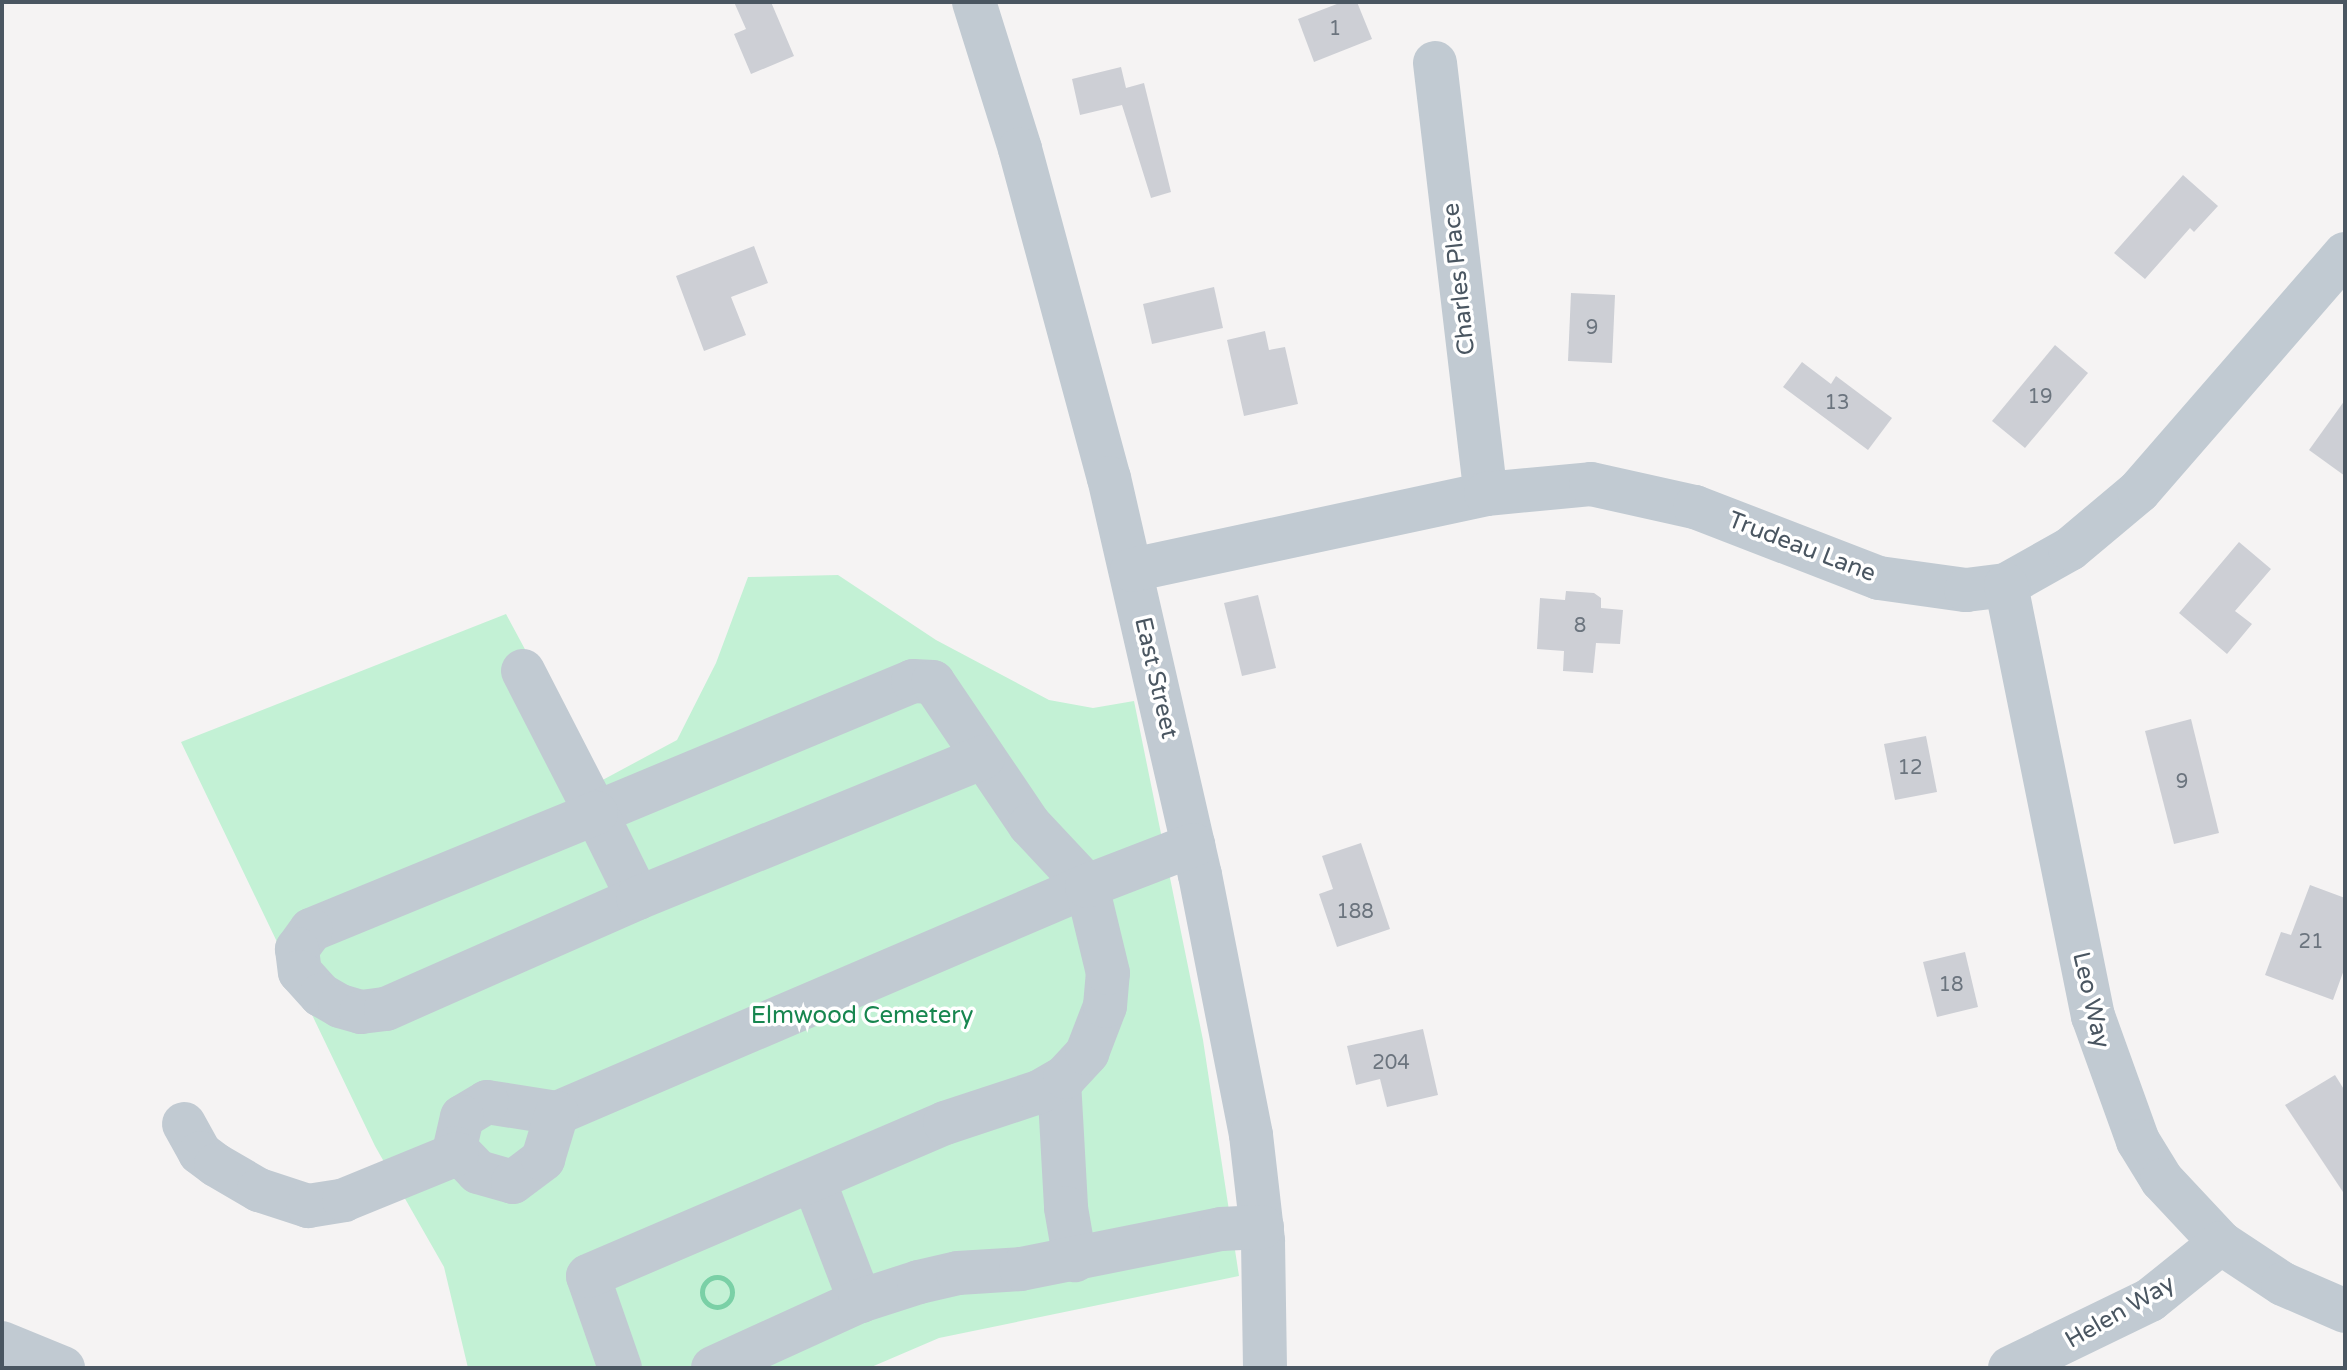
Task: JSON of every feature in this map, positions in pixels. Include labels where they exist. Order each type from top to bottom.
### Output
[{"type":"street","name":"East Street","points":[[974,2],[1041,221],[1132,570],[1193,845],[1245,1100],[1262,1227],[1265,1368]]},
{"type":"street","name":"Charles Place","points":[[1435,63],[1486,494]]},
{"type":"street","name":"Trudeau Lane","points":[[1132,570],[1486,494],[1591,484],[1643,492],[1745,524],[1879,578],[1966,590],[2006,585],[2070,549],[2139,491],[2345,254]]},
{"type":"street","name":"Leo Way","points":[[2006,585],[2093,1016],[2108,1067],[2138,1141],[2162,1180],[2221,1243],[2283,1284],[2345,1311]]},
{"type":"street","points":[[523,671],[638,898]]},
{"type":"street","points":[[620,1368],[588,1276],[945,1123],[1059,1081],[1087,1053],[1105,1006],[1108,973],[1087,886],[1030,825],[939,686],[919,680],[311,930],[297,949],[300,972],[321,995],[340,1006],[361,1012],[386,1009],[638,898],[983,757]]},
{"type":"street","points":[[457,1154],[462,1117],[487,1102],[557,1113],[1087,886],[1193,845]]},
{"type":"street","points":[[1059,1081],[1066,1208],[1075,1260]]},
{"type":"street","points":[[457,1154],[492,1180],[513,1182],[543,1159],[557,1113]]},
{"type":"street","points":[[184,1124],[200,1153],[216,1165],[259,1190],[308,1206],[335,1203],[457,1154]]},
{"type":"street","points":[[814,1181],[860,1301]]},
{"type":"street","points":[[713,1368],[860,1301],[958,1273],[1075,1260],[1221,1229],[1262,1227]]},
{"type":"street","name":"Helen Way","points":[[2010,1368],[2150,1300],[2221,1243]]},
{"type":"street","points":[[2,1343],[63,1368]]},
{"type":"path","points":[[714,1277],[725,1279],[732,1297],[723,1306],[712,1306],[703,1298],[704,1284],[714,1277]]},
{"type":"green space","name":"Elmwood Cemetery","points":[[838,575],[936,640],[1049,700],[1093,708],[1134,701],[1203,1040],[1239,1276],[939,1338],[869,1368],[468,1368],[444,1267],[375,1146],[181,742],[506,614],[597,783],[677,740],[716,663],[748,577]]},
{"type":"building","points":[[734,2],[771,2],[794,56],[751,74],[734,34],[746,29]]},
{"type":"building","points":[[1342,2],[1357,2],[1372,39],[1314,62],[1298,19]]},
{"type":"building","points":[[1121,67],[1126,88],[1144,83],[1171,192],[1151,198],[1122,105],[1080,115],[1072,79]]},
{"type":"building","points":[[2183,175],[2218,206],[2194,232],[2190,228],[2145,279],[2114,253]]},
{"type":"building","points":[[754,246],[768,283],[731,297],[746,335],[704,351],[676,276]]},
{"type":"building","points":[[1214,287],[1223,328],[1152,344],[1143,304]]},
{"type":"building","points":[[1571,293],[1615,295],[1612,363],[1568,361]]},
{"type":"building","points":[[1265,331],[1269,350],[1285,347],[1298,404],[1244,416],[1227,340]]},
{"type":"building","points":[[2055,345],[2088,373],[2025,448],[1992,421]]},
{"type":"building","points":[[1802,362],[1831,384],[1836,376],[1892,418],[1868,450],[1783,387]]},
{"type":"building","points":[[2345,400],[2345,476],[2309,450]]},
{"type":"building","points":[[2239,542],[2271,569],[2235,611],[2252,624],[2227,654],[2179,613]]},
{"type":"building","points":[[1566,591],[1594,593],[1601,598],[1601,608],[1623,610],[1620,644],[1596,643],[1593,673],[1563,671],[1564,651],[1537,649],[1540,598],[1565,600]]},
{"type":"building","points":[[1258,595],[1276,668],[1242,676],[1224,603]]},
{"type":"building","points":[[2191,719],[2219,833],[2174,844],[2145,731]]},
{"type":"building","points":[[1926,736],[1937,792],[1895,800],[1884,744]]},
{"type":"building","points":[[1361,843],[1390,929],[1337,947],[1319,894],[1333,889],[1322,856]]},
{"type":"building","points":[[2310,885],[2345,898],[2345,967],[2333,1000],[2265,975],[2281,932],[2291,935]]},
{"type":"building","points":[[1965,952],[1978,1007],[1937,1017],[1923,962]]},
{"type":"building","points":[[1423,1029],[1438,1095],[1387,1107],[1380,1079],[1356,1085],[1347,1046]]},
{"type":"building","points":[[2335,1075],[2345,1091],[2345,1195],[2285,1105]]}]
